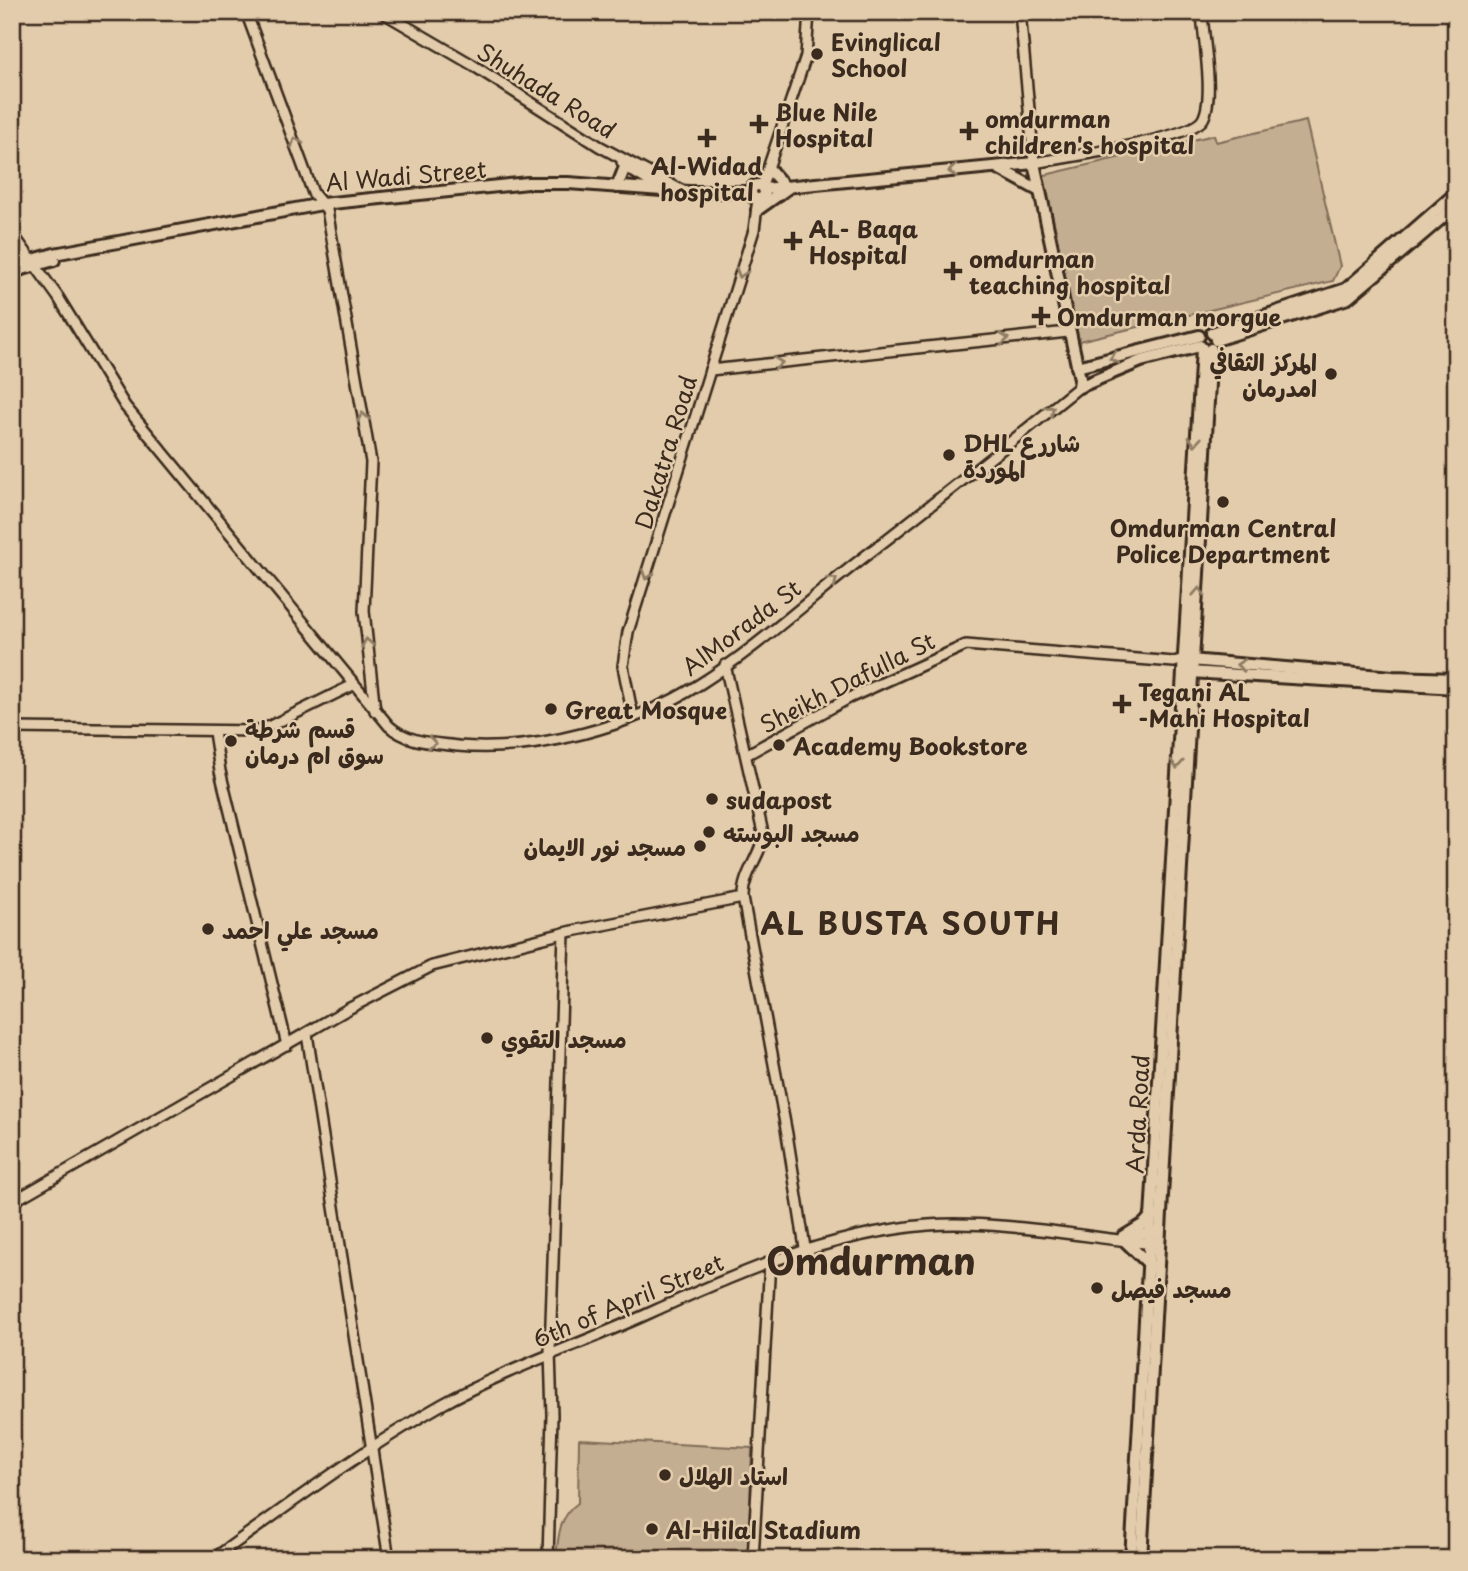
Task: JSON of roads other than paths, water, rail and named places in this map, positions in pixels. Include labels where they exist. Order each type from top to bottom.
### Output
[{"type":"main road","points":[[617,187],[622,163]]},
{"type":"main road","name":"Al Wadi Street","points":[[12,268],[69,253],[322,204],[528,183],[758,193],[789,186],[1034,163]]},
{"type":"main road","points":[[1034,163],[1079,387],[1141,361],[1348,298],[1424,228],[1456,193]]},
{"type":"main road","points":[[770,167],[789,186]]},
{"type":"main road","points":[[996,167],[1038,190]]},
{"type":"main road","points":[[758,193],[789,186]]},
{"type":"main road","points":[[1424,228],[1456,206]]},
{"type":"main road","points":[[1077,367],[1207,342]]},
{"type":"main road","points":[[1207,342],[1185,661],[1189,672],[1438,682],[1456,679]]},
{"type":"main road","points":[[1185,661],[1380,676],[1438,682],[1456,688]]},
{"type":"main road","name":"Arda Road","points":[[1131,1559],[1149,1264],[1156,1238],[1152,1215],[1189,672]]},
{"type":"main road","name":"Arda Road","points":[[1141,1559],[1156,1238],[1189,672]]},
{"type":"main road","points":[[1149,1264],[1117,1238],[1140,1227],[1152,1215]]},
{"type":"street","points":[[246,12],[313,194],[327,209],[371,462],[364,611],[375,711]]},
{"type":"street","name":"Shuhada Road","points":[[382,12],[664,190]]},
{"type":"street","name":"Dakatra Road","points":[[633,717],[623,662],[628,632],[754,230],[758,193],[770,167],[806,56],[809,12]]},
{"type":"street","points":[[1020,12],[1034,163],[1164,138],[1198,126],[1205,115],[1207,93],[1202,12]]},
{"type":"street","name":"Shuhada Road","points":[[622,163],[683,191]]},
{"type":"street","name":"AlMorada St","points":[[12,233],[35,262],[125,406],[345,676],[398,734],[408,738],[486,748],[533,743],[633,717],[700,684],[1079,387]]},
{"type":"street","points":[[710,370],[1068,332]]},
{"type":"street","name":"Sheikh Dafulla St","points":[[746,755],[849,698],[966,645],[1185,661]]},
{"type":"street","points":[[1185,661],[1189,672]]},
{"type":"street","points":[[725,665],[763,835],[746,876],[743,898],[787,1134],[805,1248]]},
{"type":"street","points":[[12,728],[214,732],[264,730],[353,685]]},
{"type":"street","points":[[214,732],[220,771],[287,1045]]},
{"type":"street","points":[[12,1202],[287,1045],[432,966],[564,933],[743,898]]},
{"type":"street","points":[[548,1559],[552,1415],[550,1352],[564,933]]},
{"type":"street","points":[[307,1034],[389,1559]]},
{"type":"street","name":"6th of April Street","points":[[214,1559],[372,1448],[443,1404],[550,1352],[805,1248],[854,1234],[931,1225],[1117,1238],[1156,1238]]},
{"type":"street","points":[[753,1559],[770,1261]]},
{"type":"place","name":"Evinglical School","points":[[817,54]]},
{"type":"place","name":"Blue Nile Hospital","points":[[759,124]]},
{"type":"place","name":"omdurman children's hospital","points":[[969,131]]},
{"type":"place","name":"Al-Widad hospital","points":[[707,138]]},
{"type":"place","name":"AL- Baqa Hospital","points":[[793,241]]},
{"type":"place","name":"omdurman teaching hospital","points":[[953,271]]},
{"type":"place","name":"Omdurman morgue","points":[[1041,316]]},
{"type":"place","name":"المركز الثقافي امدرمان","points":[[1331,374]]},
{"type":"place","name":"DHL شاررع الموردة","points":[[949,455]]},
{"type":"place","name":"Omdurman Central Police Department","points":[[1223,502]]},
{"type":"place","name":"Tegani AL -Mahi Hospital","points":[[1122,704]]},
{"type":"place","name":"Great Mosque","points":[[551,709]]},
{"type":"place","name":"قسم شرطة سوق ام درمان","points":[[231,741]]},
{"type":"place","name":"Academy Bookstore","points":[[779,745]]},
{"type":"place","name":"sudapost","points":[[712,799]]},
{"type":"place","name":"مسجد البوسته","points":[[709,832]]},
{"type":"place","name":"مسجد نور الايمان","points":[[700,846]]},
{"type":"place","name":"مسجد علي احمد","points":[[208,929]]},
{"type":"place","name":"مسجد التقوي","points":[[487,1038]]},
{"type":"place","name":"مسجد فيصل","points":[[1097,1288]]},
{"type":"place","name":"استاد الهلال","points":[[665,1475]]},
{"type":"place","name":"Al-Hilal Stadium","points":[[652,1529]]},
{"type":"district","name":"AL BUSTA SOUTH","points":[[911,922]]},
{"type":"district","name":"Omdurman","points":[[871,1260]]}]
